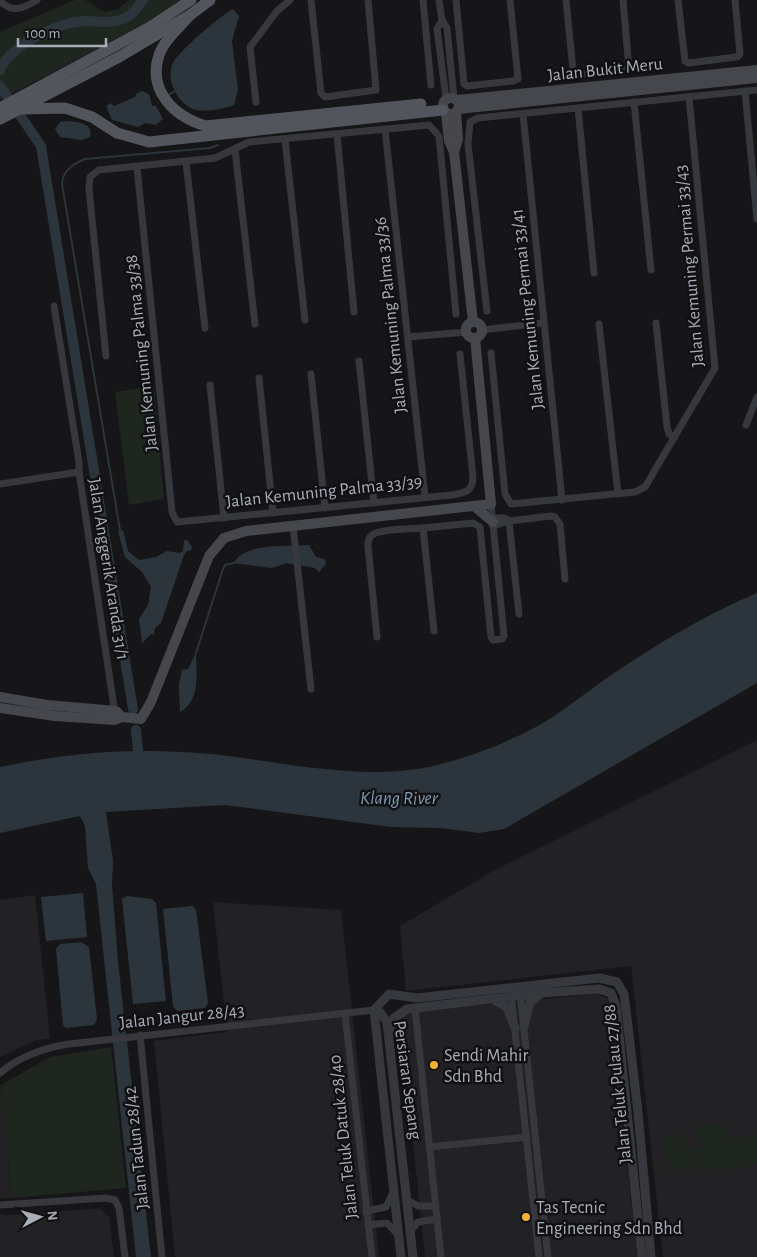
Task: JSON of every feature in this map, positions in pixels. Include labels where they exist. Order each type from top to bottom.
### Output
[{"type":"main road","points":[[8,109],[150,27],[191,0]]},
{"type":"main road","points":[[8,109],[119,57],[190,15],[210,0]]},
{"type":"main road","points":[[190,15],[163,46],[159,55],[157,80],[162,96],[170,107],[192,122],[206,126],[450,105]]},
{"type":"main road","name":"Jalan Bukit Meru","points":[[450,105],[757,70]]},
{"type":"main road","name":"Jalan Bukit Meru","points":[[450,105],[757,78]]},
{"type":"main road","points":[[8,109],[65,108],[92,118],[116,133],[150,142],[450,105]]},
{"type":"main road","points":[[450,105],[458,139],[454,152],[473,322],[468,324],[474,333],[491,504]]},
{"type":"main road","name":"Jalan Kemuning Palma 33/39","points":[[118,716],[141,719],[145,715],[200,572],[213,549],[232,534],[491,504]]},
{"type":"main road","points":[[474,506],[493,522]]},
{"type":"main road","points":[[0,698],[118,716]]},
{"type":"main road","points":[[0,708],[55,716],[118,716]]},
{"type":"street","points":[[0,1],[17,10],[37,0]]},
{"type":"street","points":[[256,102],[250,48],[277,11],[290,0]]},
{"type":"street","points":[[311,0],[322,97],[376,90],[368,0]]},
{"type":"street","points":[[423,0],[431,85]]},
{"type":"street","points":[[439,0],[442,20],[447,28],[450,105]]},
{"type":"street","points":[[456,0],[464,84],[467,86],[518,79],[510,0]]},
{"type":"street","points":[[566,0],[575,74],[629,69],[624,0]]},
{"type":"street","points":[[678,0],[685,60],[688,63],[737,57],[740,51],[735,0]]},
{"type":"street","points":[[486,311],[468,144],[470,122],[478,118],[757,90]]},
{"type":"street","points":[[745,91],[757,219]]},
{"type":"street","name":"Jalan Kemuning Permai 33/43","points":[[491,353],[504,494],[511,504],[635,492],[645,487],[710,380],[715,361],[689,97]]},
{"type":"street","points":[[634,102],[651,270]]},
{"type":"street","points":[[578,108],[594,273]]},
{"type":"street","name":"Jalan Kemuning Permai 33/41","points":[[523,114],[562,500]]},
{"type":"street","points":[[106,356],[89,189],[90,178],[99,170],[215,158],[250,142],[430,125],[439,136],[456,314]]},
{"type":"street","name":"Jalan Kemuning Palma 33/36","points":[[385,129],[425,497]]},
{"type":"street","points":[[337,134],[354,312]]},
{"type":"street","points":[[285,140],[305,320]]},
{"type":"street","points":[[235,150],[255,324]]},
{"type":"street","points":[[186,162],[205,328]]},
{"type":"street","name":"Jalan Kemuning Palma 33/38","points":[[137,167],[172,512],[177,522],[189,522]]},
{"type":"street","points":[[54,306],[80,462],[79,472]]},
{"type":"street","points":[[408,337],[474,333],[544,323]]},
{"type":"street","points":[[656,323],[667,426],[670,434],[675,437]]},
{"type":"street","points":[[599,324],[618,494]]},
{"type":"street","name":"Jalan Kemuning Palma 33/39","points":[[189,522],[463,493],[472,486],[473,477],[460,354]]},
{"type":"street","points":[[359,361],[374,503]]},
{"type":"street","points":[[311,374],[324,508]]},
{"type":"street","points":[[259,378],[273,513]]},
{"type":"street","points":[[210,385],[224,518]]},
{"type":"street","points":[[746,425],[757,397]]},
{"type":"street","name":"Jalan Anggerik Aranda 31/1","points":[[0,484],[79,472],[118,716]]},
{"type":"street","points":[[377,637],[368,539],[372,535],[473,523],[480,527],[492,639],[502,639],[504,636],[491,504]]},
{"type":"street","points":[[493,522],[506,518],[509,521],[556,517],[560,524],[566,579]]},
{"type":"street","points":[[509,521],[519,614]]},
{"type":"street","points":[[293,526],[311,689]]},
{"type":"street","points":[[423,529],[434,631]]},
{"type":"street","points":[[490,626],[503,625]]},
{"type":"street","name":"Jalan Teluk Pulau 27/88","points":[[374,1010],[389,994],[417,998],[516,991],[604,978],[617,982],[621,986],[626,1010],[638,1112],[651,1257]]},
{"type":"street","name":"Jalan Teluk Pulau 27/88","points":[[388,1031],[398,1013],[415,1008],[492,998],[516,991],[542,993],[599,988],[611,993],[614,998],[642,1257]]},
{"type":"street","points":[[516,991],[526,1137],[539,1257]]},
{"type":"street","points":[[519,1027],[530,1002],[542,993]]},
{"type":"street","points":[[492,998],[507,1007],[519,1027],[548,1257]]},
{"type":"street","points":[[415,1008],[441,1257]]},
{"type":"street","name":"Jalan Jangur 28/43","points":[[0,1073],[18,1060],[36,1051],[69,1044],[374,1010]]},
{"type":"street","name":"Persiaran Sepang","points":[[374,1010],[386,1018],[412,1257]]},
{"type":"street","name":"Persiaran Sepang","points":[[374,1010],[401,1257]]},
{"type":"street","name":"Jalan Teluk Datuk 28/40","points":[[345,1014],[372,1257]]},
{"type":"street","name":"Jalan Tadun 28/42","points":[[136,1036],[162,1257]]},
{"type":"street","points":[[383,1088],[394,1086]]},
{"type":"street","points":[[430,1147],[526,1137]]},
{"type":"street","points":[[366,1211],[386,1208],[394,1191]]},
{"type":"street","points":[[0,1206],[106,1198],[115,1200],[119,1208],[125,1257]]},
{"type":"street","points":[[406,1200],[418,1206],[436,1206]]},
{"type":"street","points":[[410,1232],[418,1222],[437,1219]]},
{"type":"street","points":[[368,1225],[386,1223],[398,1235]]},
{"type":"shaded area","points":[[75,0],[85,0],[105,12],[118,9],[129,0],[181,0],[160,16],[0,100],[0,32]]},
{"type":"shaded area","points":[[154,386],[164,499],[129,505],[115,392]]},
{"type":"shaded area","points":[[757,740],[757,1257],[663,1257],[631,966],[406,991],[400,926],[493,871]]},
{"type":"shaded area","points":[[35,895],[50,1038],[37,1040],[0,1057],[0,900]]},
{"type":"shaded area","points":[[213,902],[341,910],[379,1257],[175,1257],[154,1041],[227,1032]]},
{"type":"shaded area","points":[[597,994],[609,999],[611,1009],[637,1257],[425,1257],[400,1017],[406,1012]]},
{"type":"shaded area","points":[[111,1047],[126,1188],[12,1198],[1,1085],[50,1057]]},
{"type":"shaded area","points":[[1,1085],[12,1198],[0,1198]]},
{"type":"shaded area","points":[[725,1123],[727,1139],[757,1135],[757,1165],[703,1171],[698,1127]]},
{"type":"shaded area","points":[[683,1134],[685,1149],[698,1147],[701,1166],[669,1170],[665,1136]]},
{"type":"shaded area","points":[[99,1208],[109,1217],[114,1257],[0,1257],[0,1214],[19,1215]]},
{"type":"water","points":[[233,9],[239,16],[232,41],[238,90],[234,105],[215,110],[196,110],[184,103],[175,91],[171,77],[173,63],[201,34]]},
{"type":"water","points":[[142,91],[149,94],[152,106],[156,106],[163,119],[156,125],[145,123],[138,127],[112,120],[106,106],[111,103],[114,106],[135,97],[136,94]]},
{"type":"water","points":[[67,121],[87,126],[91,132],[90,137],[82,140],[60,137],[55,129],[60,122]]},
{"type":"water","points":[[123,530],[128,551],[139,560],[156,557],[167,551],[179,553],[183,551],[184,540],[187,540],[192,547],[184,555],[161,623],[155,628],[154,635],[151,634],[142,643],[139,619],[148,605],[151,587],[142,572],[125,557],[118,531]]},
{"type":"water","points":[[309,545],[316,557],[325,559],[326,564],[319,572],[315,568],[287,563],[272,568],[234,563],[239,556],[257,549]]},
{"type":"water","name":"Klang River","points":[[757,593],[757,683],[504,829],[479,833],[440,828],[391,827],[225,805],[106,812],[113,861],[112,884],[118,961],[151,1257],[136,1257],[96,884],[88,868],[85,826],[80,816],[0,833],[0,767],[56,757],[137,751],[221,755],[363,772],[410,770],[446,763],[485,750],[539,725],[658,645],[706,617]]},
{"type":"water","points":[[196,653],[196,686],[194,694],[187,707],[180,712],[179,684],[182,670],[188,669]]},
{"type":"water","points":[[83,893],[87,937],[46,941],[41,897]]},
{"type":"water","points":[[127,896],[152,899],[156,903],[166,1001],[133,1004],[122,899]]},
{"type":"water","points":[[193,906],[196,910],[208,1003],[205,1008],[177,1011],[173,1006],[163,909]]},
{"type":"water","points":[[81,942],[89,947],[97,1019],[94,1025],[66,1028],[63,1025],[56,949],[60,944]]},
{"type":"waterway","points":[[0,70],[5,61],[14,52],[36,36],[74,22],[107,22],[124,19],[143,0]]},
{"type":"waterway","points":[[0,86],[41,146],[133,709]]},
{"type":"waterway","points":[[170,94],[175,91]]},
{"type":"waterway","points":[[120,530],[62,184],[64,175],[69,168],[85,159],[210,148],[218,145]]},
{"type":"waterway","points":[[196,653],[223,569],[225,565],[234,563]]},
{"type":"waterway","points":[[136,730],[139,761]]},
{"type":"place","name":"Sendi Mahir Sdn Bhd","points":[[434,1065]]},
{"type":"place","name":"Tas Tecnic Engineering Sdn Bhd","points":[[526,1217]]}]
